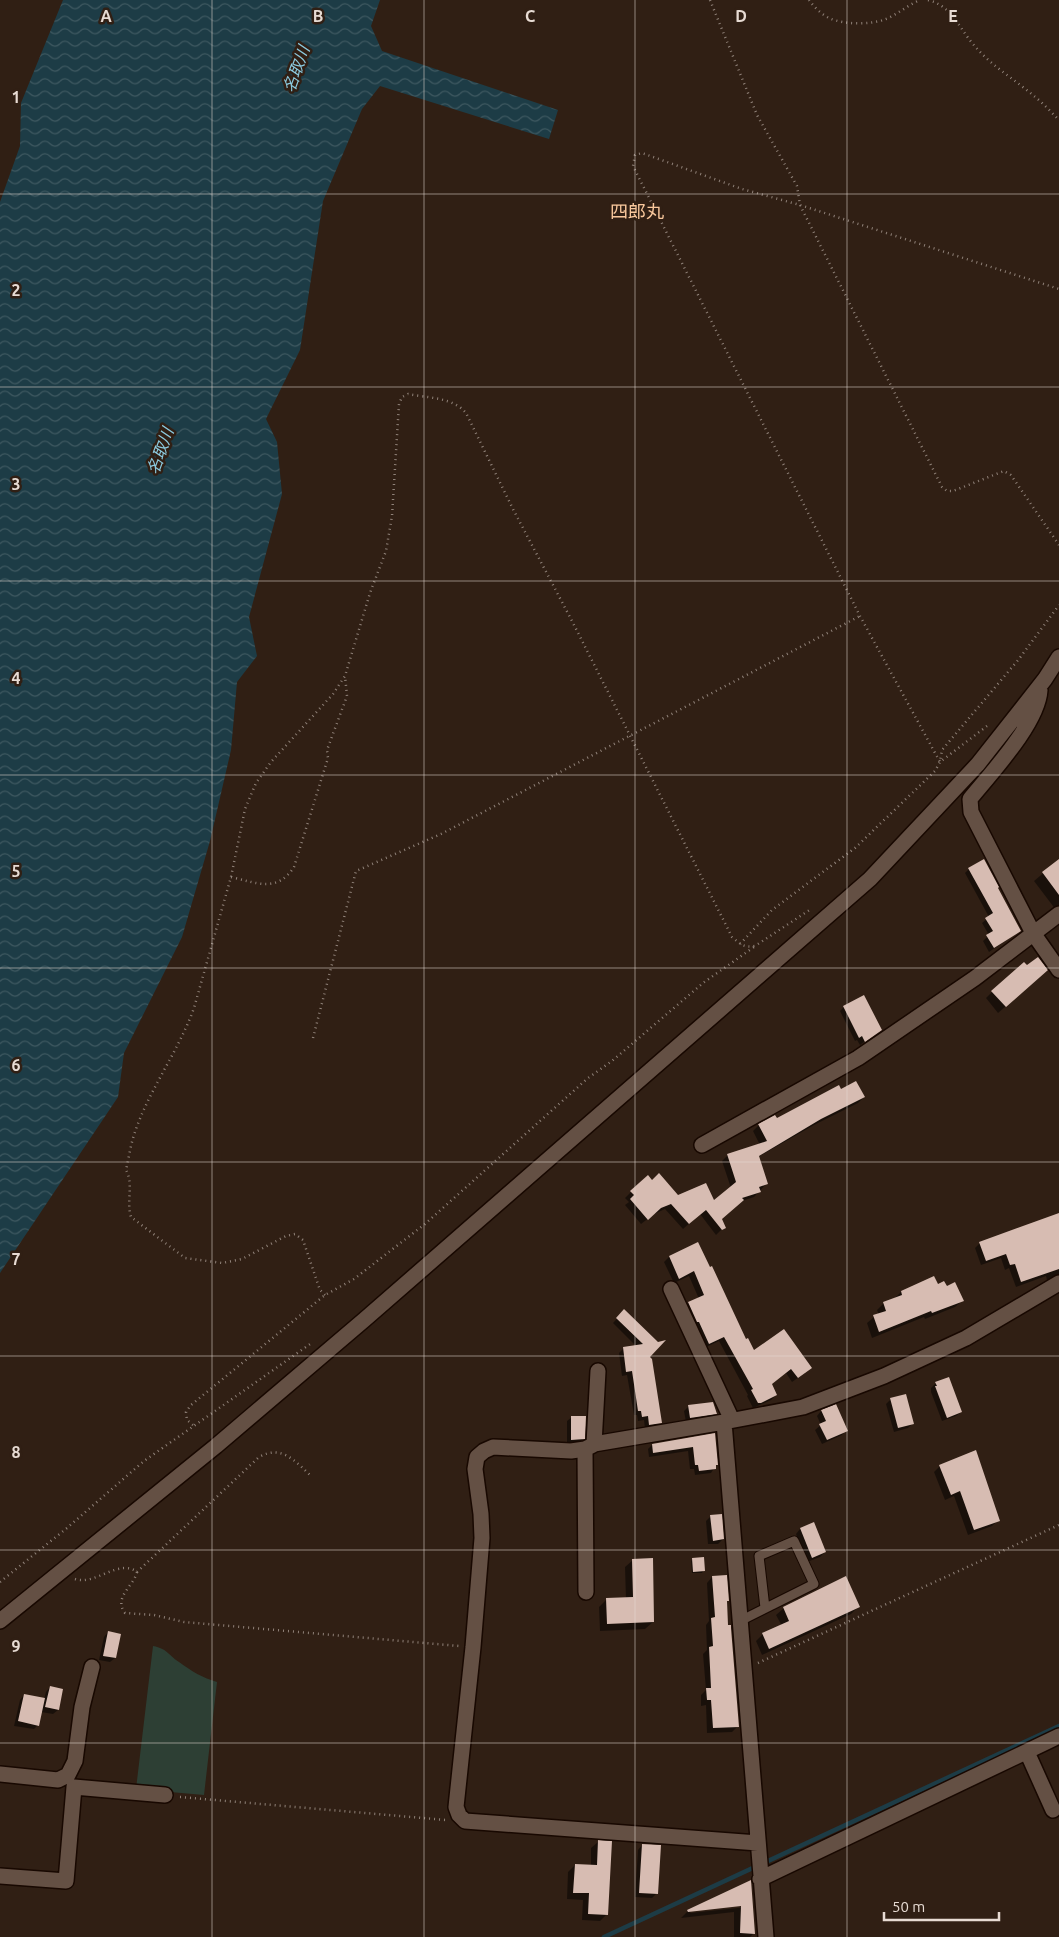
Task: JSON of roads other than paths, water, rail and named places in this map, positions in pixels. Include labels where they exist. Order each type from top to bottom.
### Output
[{"type":"street","points":[[0,1622],[364,1320],[870,879],[978,764],[1040,686],[1059,657]]},
{"type":"street","points":[[1040,686],[1040,699],[1032,716],[1009,751],[970,799],[969,804],[970,812],[1033,933],[1059,970]]},
{"type":"street","points":[[702,1145],[858,1058],[975,978],[1059,914]]},
{"type":"street","points":[[758,1849],[464,1821],[459,1815],[456,1807],[473,1647],[482,1538],[481,1514],[474,1469],[477,1457],[493,1447],[571,1451],[589,1446],[803,1407],[884,1376],[966,1338],[1059,1283]]},
{"type":"street","points":[[671,1289],[728,1421],[740,1621],[766,1937]]},
{"type":"street","points":[[586,1592],[589,1446],[598,1371]]},
{"type":"street","points":[[0,1774],[58,1780],[68,1775],[74,1761],[82,1707],[92,1667]]},
{"type":"street","points":[[760,1875],[1059,1736]]},
{"type":"street","points":[[1027,1752],[1053,1810]]},
{"type":"street","points":[[0,1876],[66,1881],[74,1787],[165,1796]]},
{"type":"lane","points":[[740,1621],[814,1584],[794,1541],[759,1556],[765,1608]]},
{"type":"water","name":"名取川","points":[[63,0],[380,0],[371,26],[382,51],[558,110],[549,139],[380,86],[362,109],[323,201],[300,350],[266,419],[277,442],[282,494],[249,617],[257,656],[237,682],[231,750],[210,841],[182,937],[124,1053],[118,1097],[0,1273],[0,202],[20,146],[21,103]]},
{"type":"waterway","points":[[604,1937],[1059,1726]]},
{"type":"district","name":"四郎丸","points":[[637,212]]}]
